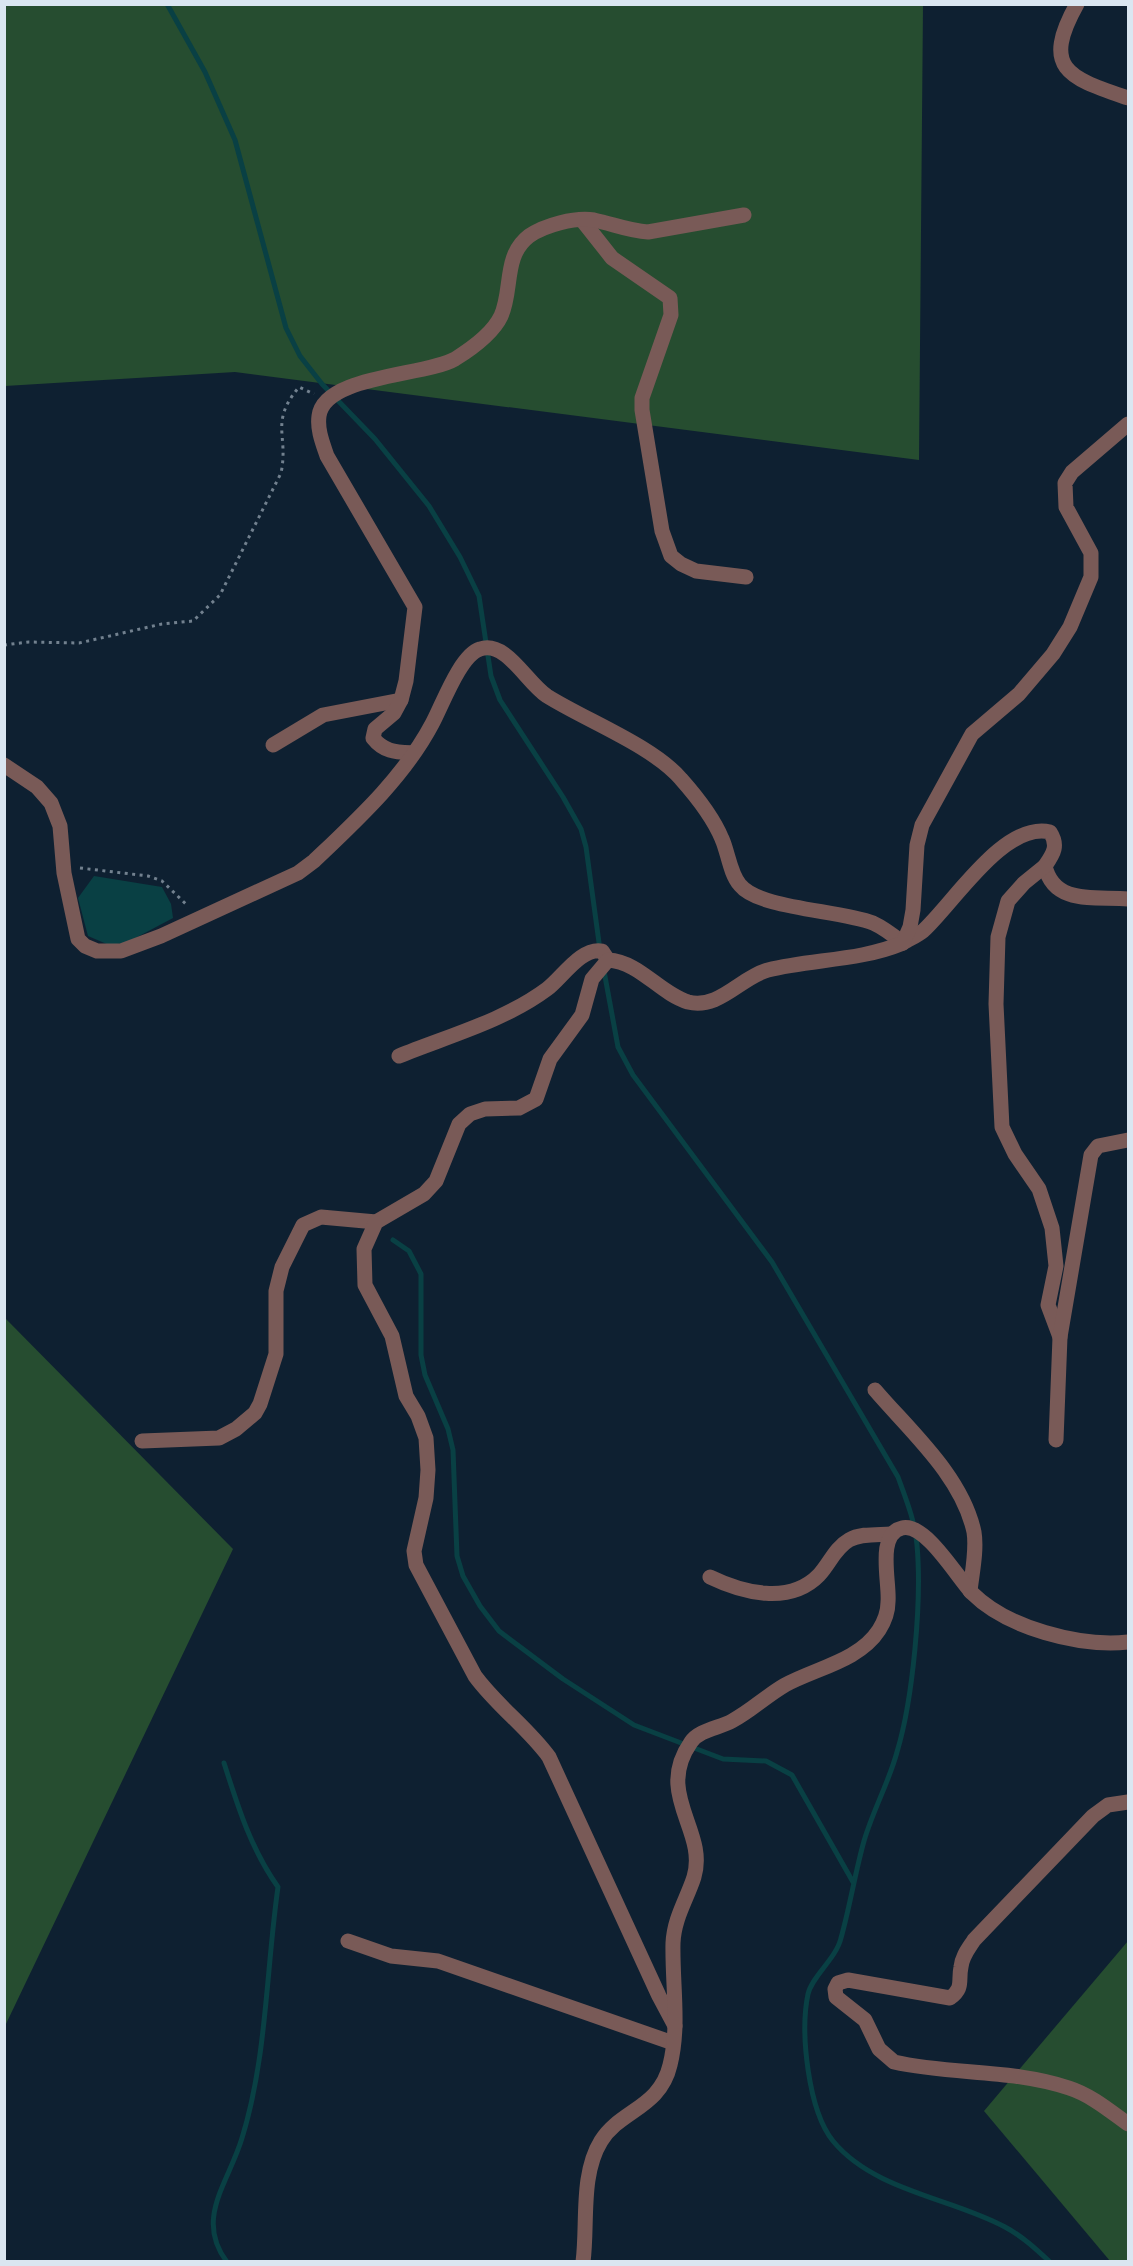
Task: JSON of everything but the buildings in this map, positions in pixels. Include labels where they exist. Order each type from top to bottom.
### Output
[{"type":"lane","points":[[1077,4],[1063,30],[1060,44],[1062,62],[1073,75],[1086,83],[1128,98]]},
{"type":"lane","points":[[413,753],[393,752],[380,747],[373,738],[375,729],[394,713],[401,700],[406,681],[415,607],[327,456],[320,435],[318,417],[326,400],[365,383],[443,366],[462,354],[486,335],[500,317],[506,302],[511,262],[529,237],[549,227],[593,220],[632,231],[648,232],[744,215]]},
{"type":"lane","points":[[582,220],[612,258],[663,291],[672,304],[671,315],[642,404],[645,436],[665,544],[671,556],[696,571],[746,577]]},
{"type":"lane","points":[[903,943],[913,910],[917,845],[922,825],[972,734],[1019,694],[1053,654],[1070,627],[1091,577],[1092,553],[1066,507],[1065,483],[1072,472],[1128,424]]},
{"type":"lane","points":[[4,765],[37,787],[51,803],[60,826],[63,865],[78,939],[91,949],[108,952],[121,951],[298,873],[314,861],[348,829],[403,768],[471,654],[480,649],[494,648],[502,651],[525,678],[544,694],[647,753],[680,776],[710,817],[721,836],[738,884],[750,895],[764,901],[839,914],[872,923],[903,943]]},
{"type":"lane","points":[[273,745],[323,715],[401,700]]},
{"type":"lane","points":[[399,1056],[510,1011],[531,1000],[590,952],[602,951],[608,960],[630,965],[678,996],[697,1003],[713,1000],[767,970],[865,955],[903,943],[921,933],[978,870],[1021,835],[1039,829],[1050,831],[1055,840],[1055,851],[1045,866],[1024,883],[1008,901],[998,937],[996,1004],[1002,1127],[1015,1154],[1039,1189],[1052,1228],[1056,1266],[1048,1305],[1060,1337]]},
{"type":"lane","points":[[1045,866],[1048,878],[1069,895],[1079,898],[1128,899]]},
{"type":"lane","points":[[142,1441],[219,1438],[236,1429],[255,1413],[261,1404],[276,1354],[276,1291],[282,1267],[303,1225],[321,1217],[376,1222],[424,1194],[436,1181],[459,1124],[470,1113],[485,1109],[519,1108],[536,1099],[550,1059],[582,1015],[592,979],[608,960]]},
{"type":"lane","points":[[1056,1440],[1060,1337],[1091,1155],[1098,1146],[1128,1140]]},
{"type":"lane","points":[[376,1222],[364,1249],[365,1285],[392,1336],[406,1396],[418,1416],[426,1438],[428,1470],[426,1498],[414,1551],[416,1565],[476,1676],[504,1711],[538,1743],[549,1758],[675,2026]]},
{"type":"lane","points":[[875,1390],[946,1474],[966,1509],[974,1533],[970,1591]]},
{"type":"lane","points":[[710,1577],[753,1592],[784,1593],[803,1588],[819,1574],[835,1551],[850,1539],[891,1534],[900,1528],[908,1527],[921,1532],[970,1591],[990,1610],[1035,1629],[1088,1642],[1108,1644],[1128,1642]]},
{"type":"lane","points":[[583,2262],[589,2180],[600,2142],[609,2132],[656,2095],[670,2065],[675,2026],[673,1942],[676,1921],[696,1864],[695,1851],[677,1791],[682,1763],[690,1743],[696,1737],[738,1718],[784,1685],[847,1657],[871,1641],[885,1618],[888,1603],[886,1549],[891,1534]]},
{"type":"lane","points":[[1128,1802],[1108,1805],[1093,1816],[974,1940],[960,1968],[961,1984],[958,1992],[950,1998],[848,1980],[838,1983],[835,1989],[836,1997],[864,2020],[879,2049],[894,2062],[1026,2078],[1070,2088],[1092,2098],[1128,2124]]},
{"type":"lane","points":[[348,1941],[391,1956],[438,1961],[673,2043]]},
{"type":"path","points":[[4,645],[29,642],[79,643],[162,624],[193,621],[220,595],[281,472],[285,453],[280,436],[285,404],[299,387],[326,400]]},
{"type":"path","points":[[63,865],[148,876],[162,881],[199,918]]},
{"type":"shaded area","points":[[5,5],[923,5],[919,460],[235,372],[5,386]]},
{"type":"shaded area","points":[[94,876],[162,887],[171,904],[173,918],[126,943],[109,945],[88,936],[78,898]]},
{"type":"shaded area","points":[[5,1318],[233,1549],[5,2026]]},
{"type":"shaded area","points":[[1128,1941],[1128,2261],[1110,2261],[984,2111]]},
{"type":"waterway","points":[[167,4],[205,72],[235,140],[286,328],[300,356],[322,384],[375,439],[429,506],[460,557],[479,596],[491,676],[500,700],[581,829],[586,847],[600,950]]},
{"type":"waterway","points":[[604,971],[618,1047],[633,1075],[772,1262],[898,1477],[914,1527],[918,1568],[917,1621],[912,1678],[903,1730],[894,1763],[864,1841],[838,1946],[810,1987],[808,1994],[806,2049],[817,2110],[833,2141],[850,2158],[891,2183],[962,2208],[1005,2227],[1050,2262]]},
{"type":"waterway","points":[[393,1240],[409,1251],[421,1274],[421,1355],[425,1375],[448,1429],[453,1450],[457,1556],[463,1576],[480,1606],[499,1631],[563,1679],[634,1725],[723,1759],[766,1761],[792,1775],[853,1882]]},
{"type":"waterway","points":[[224,1763],[253,1843],[278,1887],[265,2014],[250,2107],[242,2138],[217,2200],[214,2215],[214,2231],[218,2246],[227,2262]]}]
